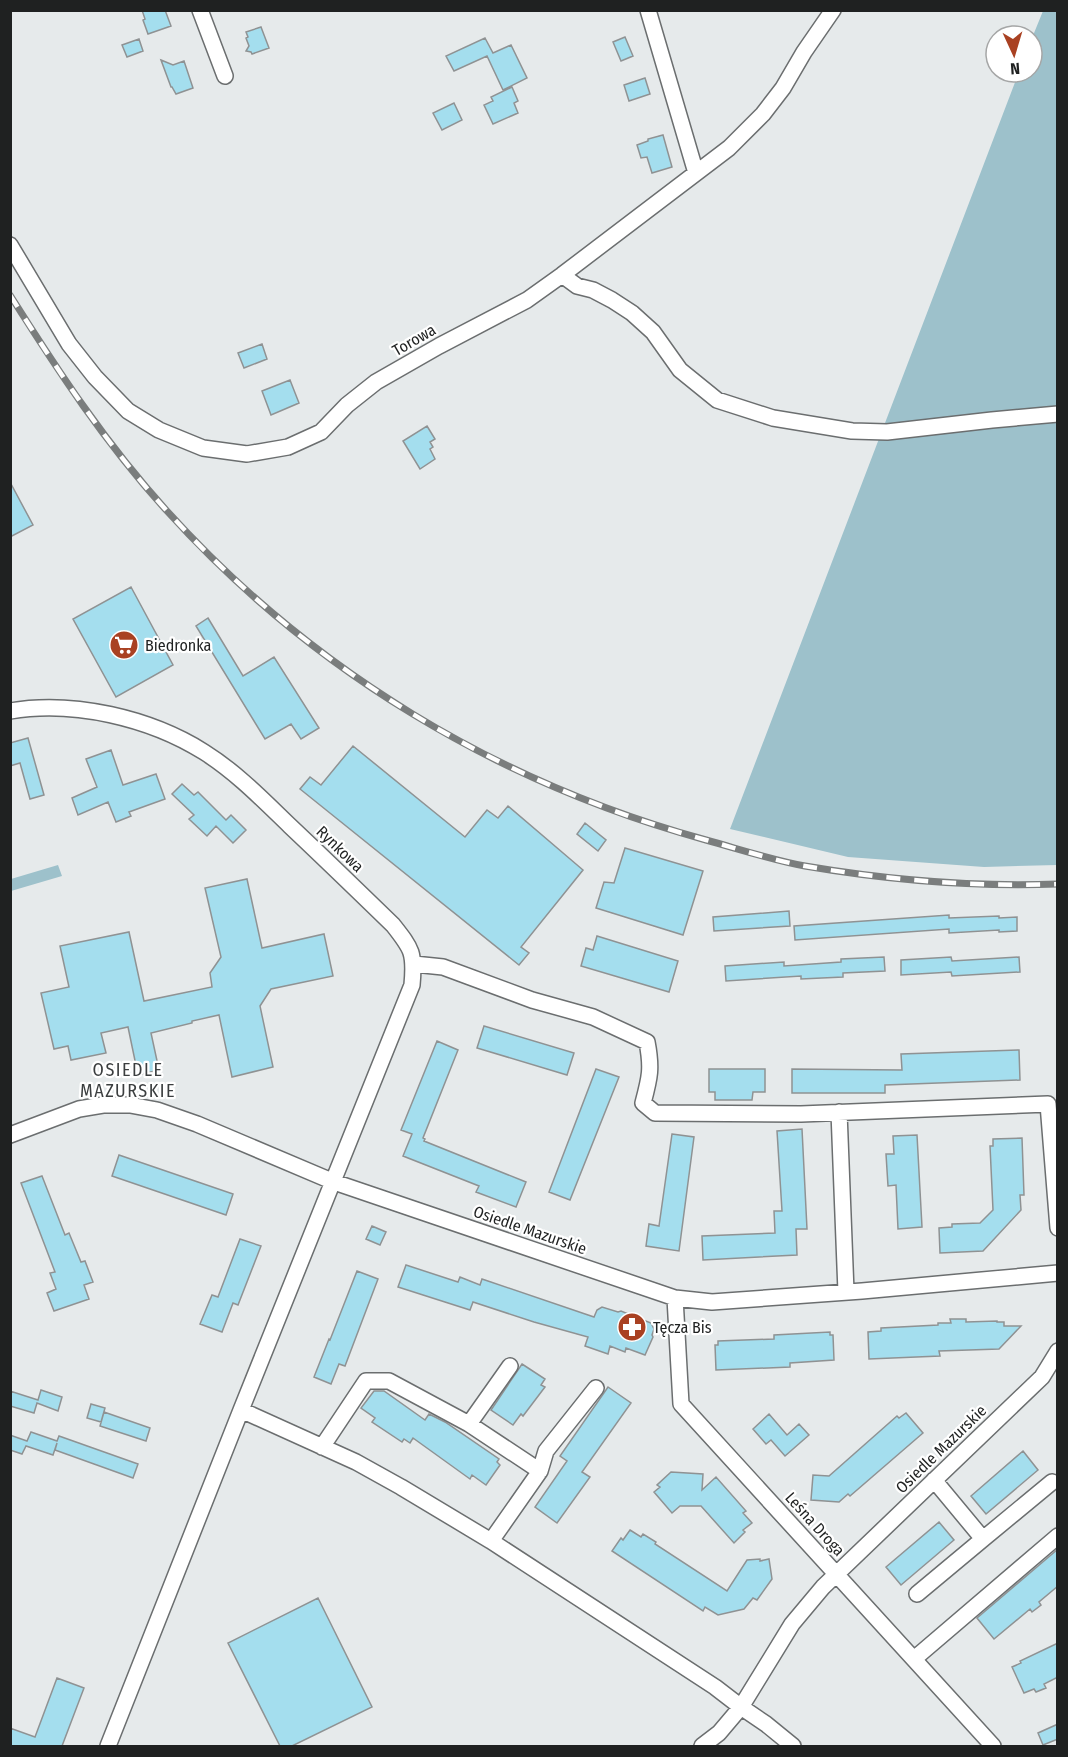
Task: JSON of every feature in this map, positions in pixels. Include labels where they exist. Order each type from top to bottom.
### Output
[{"type":"street","points":[[200,10],[225,76]]},
{"type":"street","points":[[648,10],[696,173]]},
{"type":"street","name":"Torowa","points":[[10,245],[69,344],[95,377],[128,411],[159,430],[203,447],[247,454],[288,447],[321,432],[347,405],[376,382],[526,300],[729,148],[763,114],[783,88],[833,10]]},
{"type":"street","points":[[562,275],[577,286],[603,295],[633,313],[653,332],[680,370],[717,400],[773,417],[852,431],[887,432],[1058,414]]},
{"type":"street","name":"Rynkowa","points":[[10,711],[58,708],[136,720],[203,751],[239,777],[393,925],[408,945],[414,963]]},
{"type":"street","points":[[108,1746],[412,985],[414,963],[443,967],[532,1000],[593,1017],[647,1042],[651,1062],[643,1103],[655,1113],[801,1114],[1048,1104],[1058,1228]]},
{"type":"street","name":"Osiedle Mazurskie","points":[[10,1135],[79,1109],[103,1105],[130,1105],[157,1110],[334,1182],[675,1298],[712,1302],[1058,1273]]},
{"type":"street","points":[[839,1112],[846,1292]]},
{"type":"street","name":"Leśna Droga","points":[[675,1298],[681,1404],[993,1746]]},
{"type":"street","name":"Osiedle Mazurskie","points":[[702,1746],[719,1733],[741,1707],[792,1624],[836,1574],[1042,1377],[1058,1351]]},
{"type":"street","points":[[469,1424],[510,1366]]},
{"type":"street","points":[[322,1447],[366,1381],[389,1381],[469,1424],[540,1471]]},
{"type":"street","points":[[491,1541],[540,1471],[546,1451],[596,1388]]},
{"type":"street","points":[[241,1410],[356,1462],[491,1541],[715,1687],[794,1746]]},
{"type":"street","points":[[934,1480],[983,1539]]},
{"type":"street","points":[[917,1594],[1052,1482]]},
{"type":"street","points":[[914,1659],[1058,1536]]},
{"type":"shaded area","points":[[1043,11],[1057,11],[1057,865],[984,867],[848,857],[730,829],[1014,84],[1044,84],[1044,24],[1038,24]]},
{"type":"shaded area","points":[[58,865],[62,876],[11,891],[11,879]]},
{"type":"building","points":[[142,10],[165,10],[171,26],[148,34]]},
{"type":"building","points":[[261,27],[269,48],[252,54],[246,51],[249,46],[246,32]]},
{"type":"building","points":[[625,37],[633,56],[621,61],[613,42]]},
{"type":"building","points":[[485,38],[493,53],[511,45],[527,78],[503,90],[487,56],[454,71],[446,56]]},
{"type":"building","points":[[139,39],[143,51],[127,57],[122,45]]},
{"type":"building","points":[[161,60],[173,65],[184,61],[193,88],[176,94]]},
{"type":"building","points":[[645,78],[650,94],[629,101],[624,85]]},
{"type":"building","points":[[512,87],[518,101],[514,103],[518,113],[493,124],[484,105],[493,101],[491,97]]},
{"type":"building","points":[[454,103],[462,120],[442,130],[433,113]]},
{"type":"building","points":[[663,135],[672,167],[652,173],[647,157],[641,158],[637,145]]},
{"type":"building","points":[[262,344],[267,359],[244,368],[238,353]]},
{"type":"building","points":[[290,380],[299,403],[271,415],[262,391]]},
{"type":"building","points":[[427,426],[435,439],[430,442],[433,447],[430,449],[435,459],[420,469],[403,441]]},
{"type":"building","points":[[10,482],[33,525],[10,537]]},
{"type":"building","name":"Biedronka","points":[[131,587],[173,665],[116,697],[73,619]]},
{"type":"building","points":[[208,618],[243,676],[274,657],[319,728],[301,739],[291,724],[265,739],[196,626]]},
{"type":"building","points":[[28,738],[44,795],[30,799],[20,763],[10,766],[10,743]]},
{"type":"building","points":[[353,746],[465,837],[487,810],[498,818],[508,806],[583,870],[521,947],[529,953],[519,965],[300,789],[310,777],[321,785]]},
{"type":"building","points":[[111,750],[123,785],[156,774],[165,799],[129,812],[131,816],[116,822],[108,802],[78,815],[72,798],[97,787],[86,759]]},
{"type":"building","points":[[182,784],[194,795],[198,792],[226,820],[231,815],[246,830],[233,843],[216,826],[207,836],[189,819],[194,815],[172,794]]},
{"type":"building","points":[[585,823],[606,840],[598,851],[577,834]]},
{"type":"building","points":[[625,848],[703,871],[683,935],[596,908],[604,882],[614,883]]},
{"type":"building","points":[[247,879],[262,948],[324,934],[333,976],[271,989],[260,1006],[273,1067],[232,1077],[219,1015],[151,1033],[159,1070],[138,1075],[128,1027],[101,1033],[106,1053],[71,1060],[68,1046],[54,1049],[41,993],[69,987],[60,946],[129,932],[144,1001],[212,987],[210,973],[221,957],[205,888]]},
{"type":"building","points":[[789,911],[790,926],[714,931],[713,917]]},
{"type":"building","points":[[949,915],[949,918],[1017,917],[1017,931],[949,933],[949,929],[795,940],[794,926]]},
{"type":"building","points":[[597,936],[678,961],[669,992],[581,966],[586,948],[593,950]]},
{"type":"building","points":[[884,957],[885,971],[843,973],[843,977],[801,979],[801,976],[726,981],[725,966],[784,962],[784,966],[841,962],[841,959]]},
{"type":"building","points":[[951,957],[952,961],[1019,957],[1020,972],[952,976],[951,972],[901,975],[901,960]]},
{"type":"building","points":[[484,1026],[574,1053],[567,1075],[477,1048]]},
{"type":"building","points":[[437,1041],[458,1050],[423,1138],[424,1141],[526,1182],[516,1207],[476,1192],[479,1186],[403,1156],[412,1134],[401,1130]]},
{"type":"building","points":[[1019,1050],[1020,1080],[885,1085],[885,1093],[792,1093],[792,1069],[902,1070],[901,1054]]},
{"type":"building","points":[[596,1069],[619,1077],[570,1200],[549,1192]]},
{"type":"building","points":[[709,1069],[765,1069],[765,1092],[753,1092],[752,1100],[715,1100],[715,1092],[709,1092]]},
{"type":"building","points":[[802,1129],[807,1229],[796,1229],[797,1255],[703,1260],[702,1236],[775,1233],[774,1211],[782,1211],[777,1131]]},
{"type":"building","points":[[672,1134],[694,1137],[679,1251],[646,1246],[649,1224],[659,1226]]},
{"type":"building","points":[[917,1135],[922,1227],[898,1229],[896,1185],[888,1186],[886,1154],[894,1154],[893,1136]]},
{"type":"building","points":[[1022,1138],[1024,1195],[1020,1195],[1021,1210],[983,1251],[940,1253],[939,1228],[952,1227],[952,1224],[980,1223],[993,1210],[990,1146],[993,1146],[993,1139]]},
{"type":"building","points":[[119,1155],[233,1194],[226,1215],[112,1176]]},
{"type":"building","points":[[42,1176],[65,1235],[69,1233],[81,1262],[85,1261],[93,1282],[84,1285],[89,1299],[54,1311],[47,1293],[56,1289],[50,1273],[55,1272],[21,1183]]},
{"type":"building","points":[[372,1226],[386,1232],[380,1245],[366,1239]]},
{"type":"building","points":[[240,1239],[261,1246],[238,1305],[233,1303],[222,1332],[200,1324],[212,1295],[218,1297]]},
{"type":"building","points":[[406,1265],[458,1282],[460,1277],[480,1285],[482,1279],[594,1317],[597,1310],[602,1307],[621,1311],[651,1323],[654,1329],[653,1337],[645,1355],[626,1348],[625,1352],[610,1346],[608,1354],[585,1346],[588,1337],[473,1302],[470,1310],[398,1287]]},
{"type":"building","points":[[357,1271],[378,1279],[345,1366],[339,1364],[331,1384],[314,1377]]},
{"type":"building","points":[[950,1319],[966,1319],[966,1322],[997,1321],[1004,1322],[1004,1326],[1021,1326],[999,1349],[939,1351],[940,1356],[869,1359],[868,1332],[881,1331],[881,1328],[951,1323]]},
{"type":"building","points":[[830,1332],[830,1335],[833,1335],[834,1360],[790,1363],[790,1367],[716,1370],[715,1345],[718,1345],[718,1341],[774,1339],[774,1335]]},
{"type":"building","points":[[522,1364],[545,1379],[541,1385],[545,1387],[523,1416],[521,1414],[513,1425],[491,1410]]},
{"type":"building","points":[[608,1387],[631,1403],[582,1472],[590,1477],[557,1523],[535,1507],[567,1461],[560,1456]]},
{"type":"building","points":[[41,1390],[62,1397],[58,1411],[37,1403],[34,1413],[10,1406],[10,1391],[38,1400]]},
{"type":"building","points":[[374,1391],[384,1391],[425,1420],[429,1414],[445,1422],[499,1459],[497,1462],[500,1465],[486,1485],[472,1475],[470,1479],[413,1438],[410,1443],[404,1439],[402,1442],[372,1422],[375,1418],[361,1408]]},
{"type":"building","points":[[91,1404],[105,1408],[101,1422],[87,1418]]},
{"type":"building","points":[[104,1412],[150,1428],[146,1441],[100,1426]]},
{"type":"building","points":[[906,1413],[923,1433],[850,1496],[848,1494],[839,1502],[811,1500],[813,1475],[829,1476],[897,1416],[899,1418]]},
{"type":"building","points":[[769,1414],[787,1435],[799,1424],[809,1435],[785,1456],[771,1440],[766,1444],[753,1429]]},
{"type":"building","points":[[31,1432],[57,1441],[59,1436],[138,1464],[133,1478],[55,1450],[57,1443],[53,1455],[26,1446],[22,1454],[10,1450],[10,1435],[27,1441]]},
{"type":"building","points":[[1023,1451],[1038,1470],[986,1514],[971,1496]]},
{"type":"building","points":[[671,1472],[703,1474],[702,1490],[716,1477],[746,1511],[743,1513],[752,1523],[743,1530],[745,1532],[734,1543],[701,1506],[680,1506],[672,1513],[654,1492],[660,1487],[657,1485]]},
{"type":"building","points":[[939,1522],[954,1540],[901,1585],[886,1567]]},
{"type":"building","points":[[630,1530],[641,1537],[643,1534],[656,1542],[655,1544],[727,1591],[747,1560],[769,1559],[772,1579],[757,1600],[753,1598],[744,1609],[718,1615],[705,1607],[703,1611],[612,1551]]},
{"type":"building","points":[[1058,1549],[1058,1586],[1039,1602],[1041,1605],[1032,1612],[1030,1609],[994,1639],[977,1618]]},
{"type":"building","points":[[318,1598],[372,1707],[292,1746],[280,1746],[228,1643]]},
{"type":"building","points":[[1058,1643],[1058,1677],[1044,1684],[1046,1688],[1024,1693],[1012,1667]]},
{"type":"building","points":[[57,1678],[84,1688],[62,1746],[10,1746],[10,1728],[35,1737]]},
{"type":"building","points":[[1058,1724],[1058,1739],[1043,1745],[1038,1733]]},
{"type":"railway","points":[[10,295],[46,351],[123,460],[167,511],[223,569],[283,622],[346,670],[413,714],[482,753],[554,787],[629,816],[768,858],[805,866],[899,879],[962,883],[1058,884]]},
{"type":"place","name":"Biedronka","points":[[124,645]]},
{"type":"place","name":"Tęcza Bis","points":[[632,1327]]},
{"type":"district","name":"OSIEDLE MAZURSKIE","points":[[128,1080]]}]
